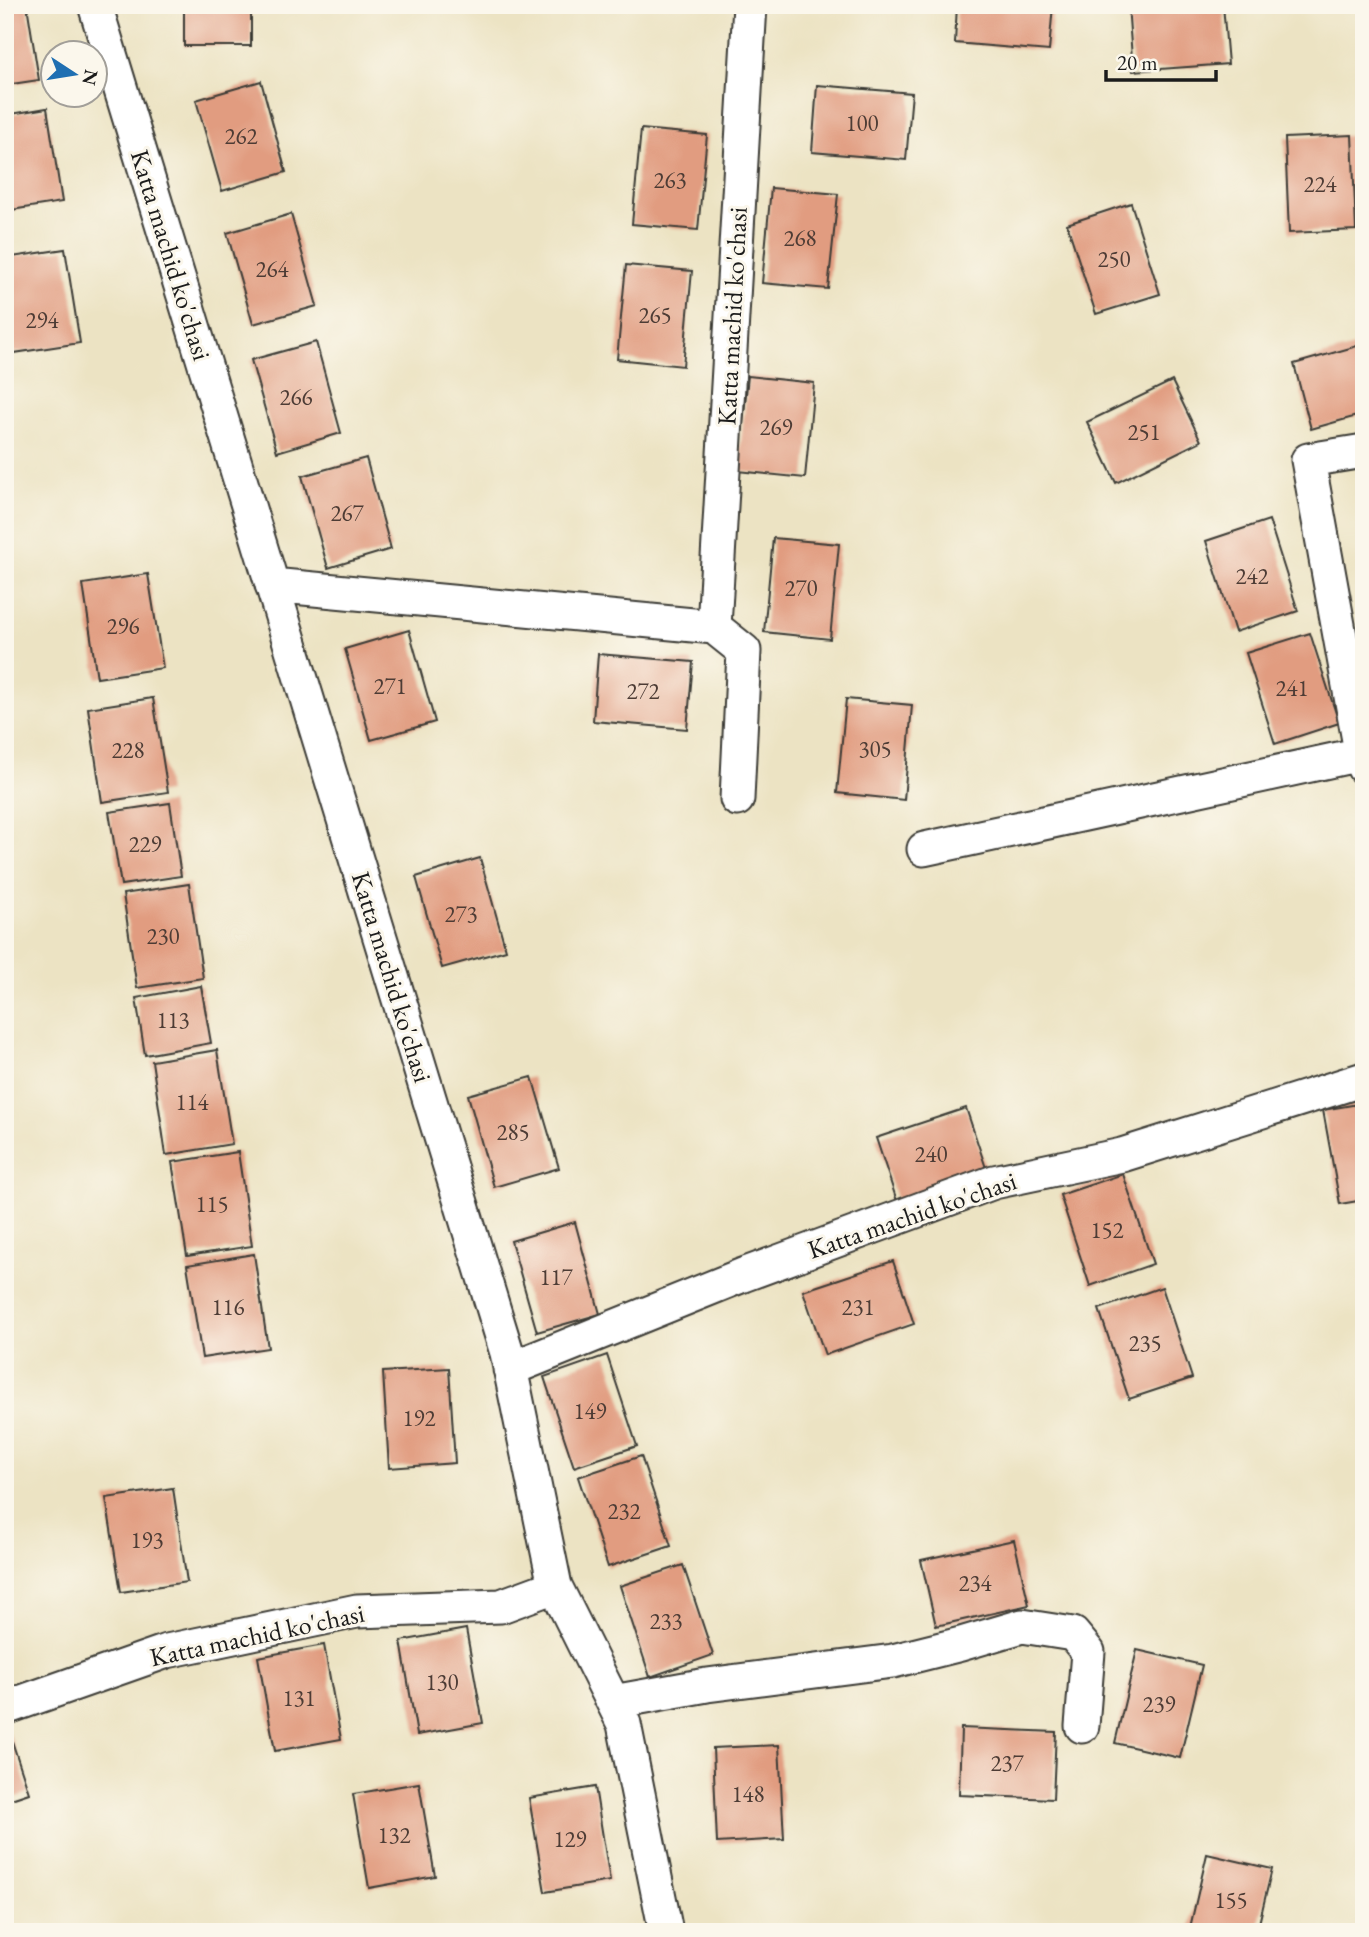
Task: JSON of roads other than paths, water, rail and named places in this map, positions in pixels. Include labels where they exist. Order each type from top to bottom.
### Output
[{"type":"street","name":"Katta machid ko'chasi","points":[[94,5],[510,1369],[555,1586],[624,1724],[666,1932]]},
{"type":"street","name":"Katta machid ko'chasi","points":[[715,627],[750,5]]},
{"type":"street","points":[[924,849],[1363,761],[1308,460],[1364,451]]},
{"type":"street","points":[[272,585],[715,627],[744,651],[737,799]]},
{"type":"street","name":"Katta machid ko'chasi","points":[[510,1369],[767,1266],[994,1182],[1122,1155],[1364,1079]]},
{"type":"street","name":"Katta machid ko'chasi","points":[[5,1708],[167,1651],[357,1611],[501,1606],[555,1586]]},
{"type":"street","points":[[613,1702],[707,1685],[893,1661],[1022,1626],[1073,1634],[1088,1652],[1082,1726]]}]
